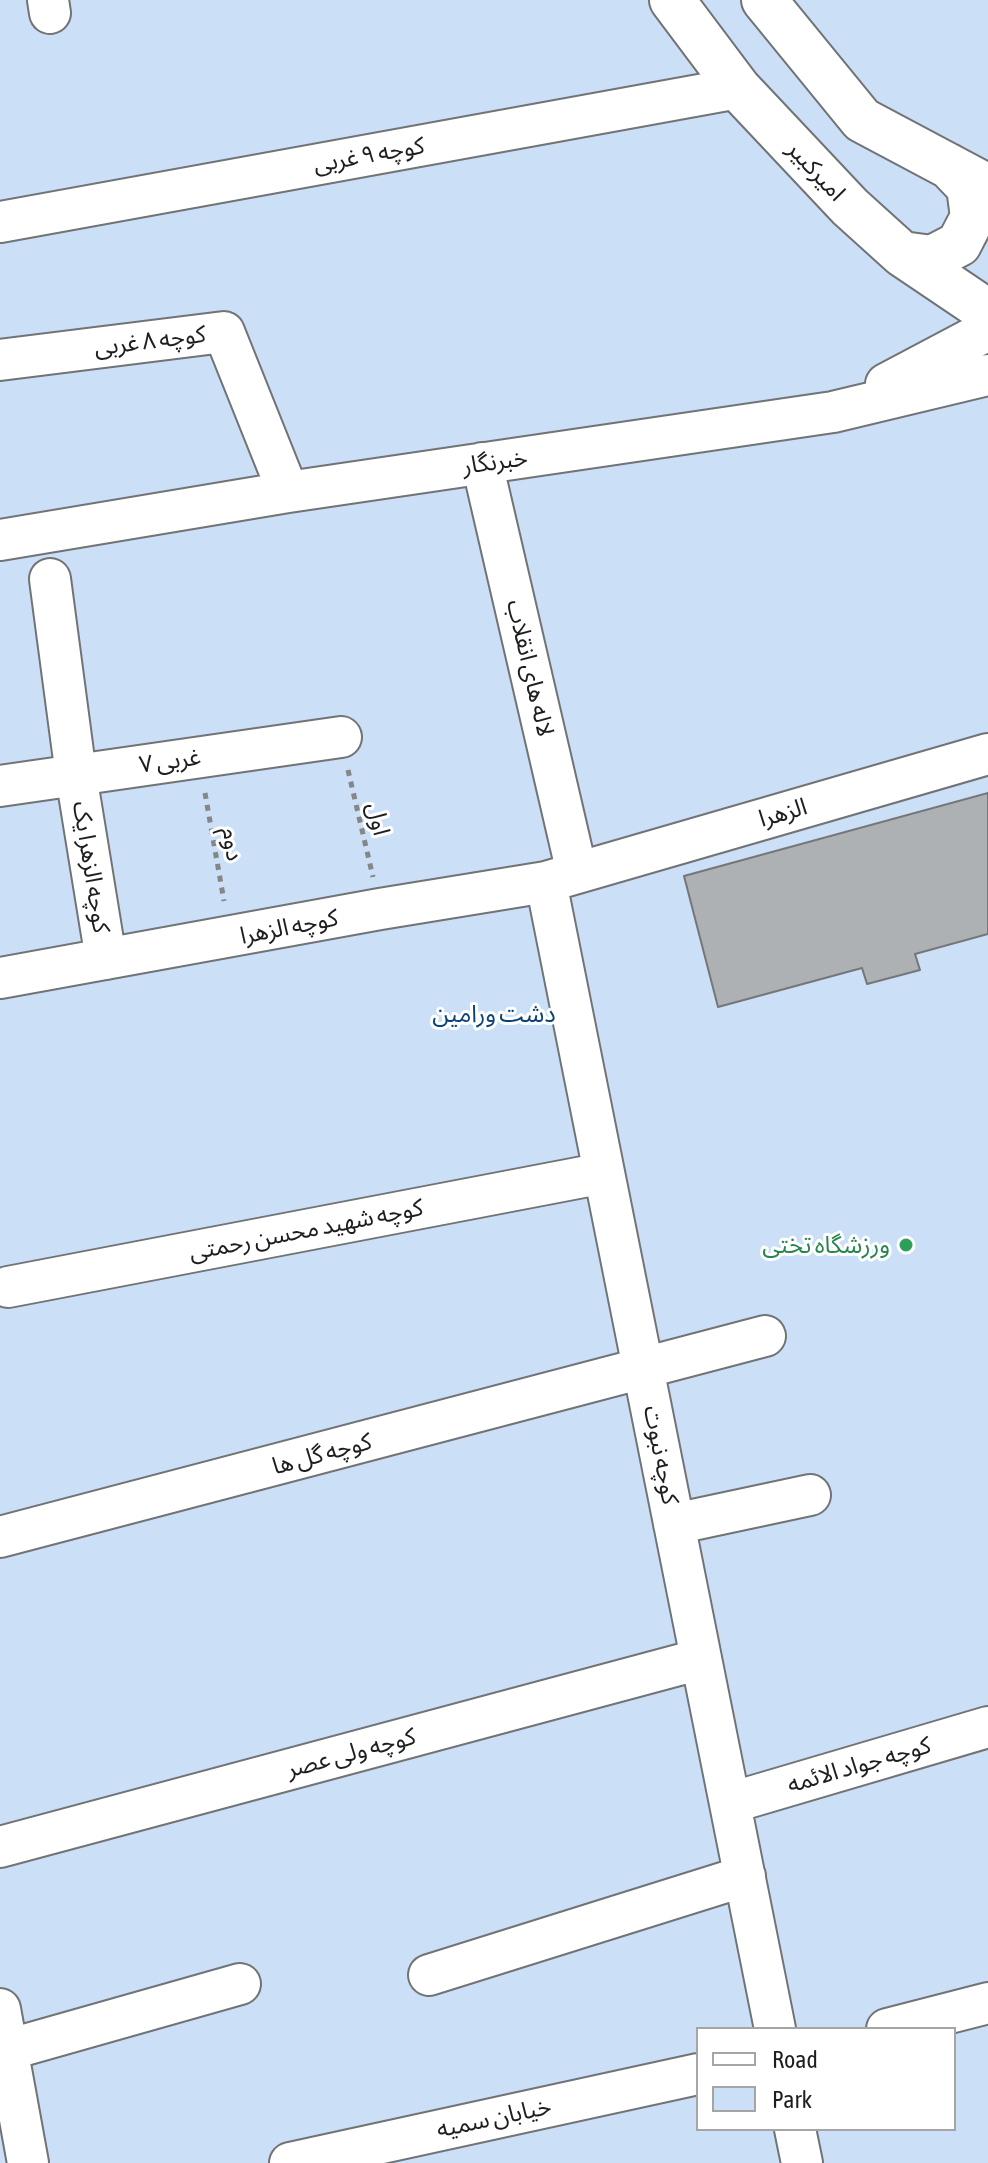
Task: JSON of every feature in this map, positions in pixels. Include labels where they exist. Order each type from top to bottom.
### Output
[{"type":"main road","name":"امیرکبیر","points":[[672,0],[738,88],[850,207],[902,254],[988,312]]},
{"type":"main road","points":[[764,0],[862,120],[988,187]]},
{"type":"main road","points":[[902,254],[932,258],[959,244],[973,217],[969,187],[949,166]]},
{"type":"street","name":"کوچه ۹ غربی","points":[[0,222],[738,88]]},
{"type":"street","points":[[833,412],[988,330]]},
{"type":"street","name":"کوچه ۸ غربی","points":[[0,360],[224,332],[288,492]]},
{"type":"street","name":"خبرنگار","points":[[0,540],[288,492],[833,412],[988,375]]},
{"type":"street","name":"لاله های انقلاب","points":[[482,463],[562,878]]},
{"type":"street","name":"کوچه الزهرا یک","points":[[50,579],[76,775],[106,959]]},
{"type":"street","name":"۷ غربی","points":[[0,786],[341,737]]},
{"type":"street","name":"الزهرا","points":[[562,878],[988,754]]},
{"type":"street","name":"کوچه الزهرا","points":[[0,978],[562,878]]},
{"type":"street","name":"کوچه نبوت","points":[[562,878],[604,1173],[775,2027]]},
{"type":"street","name":"کوچه شهید محسن رحمتی","points":[[8,1287],[604,1173]]},
{"type":"street","name":"کوچه گل ها","points":[[0,1537],[765,1336]]},
{"type":"street","points":[[674,1524],[810,1495]]},
{"type":"street","name":"کوچه ولی عصر","points":[[0,1847],[701,1659]]},
{"type":"street","name":"کوچه جواد الائمه","points":[[730,1803],[988,1727]]},
{"type":"street","points":[[429,1975],[745,1876]]},
{"type":"street","points":[[7,2050],[240,1984]]},
{"type":"street","points":[[895,2027],[988,2003]]},
{"type":"street","points":[[0,2009],[28,2163]]},
{"type":"street","name":"خیابان سمیه","points":[[290,2163],[696,2074]]},
{"type":"street","points":[[795,2131],[802,2163]]},
{"type":"path","name":"اول","points":[[341,737],[380,909]]},
{"type":"path","name":"دوم","points":[[198,757],[231,938]]},
{"type":"green space","name":"دشت ورامین","points":[[0,0],[988,0],[988,2163],[0,2163]]},
{"type":"building","points":[[988,793],[988,934],[915,954],[920,970],[867,984],[862,968],[718,1007],[684,876]]},
{"type":"place","name":"ورزشگاه تختی","points":[[906,1245]]}]
